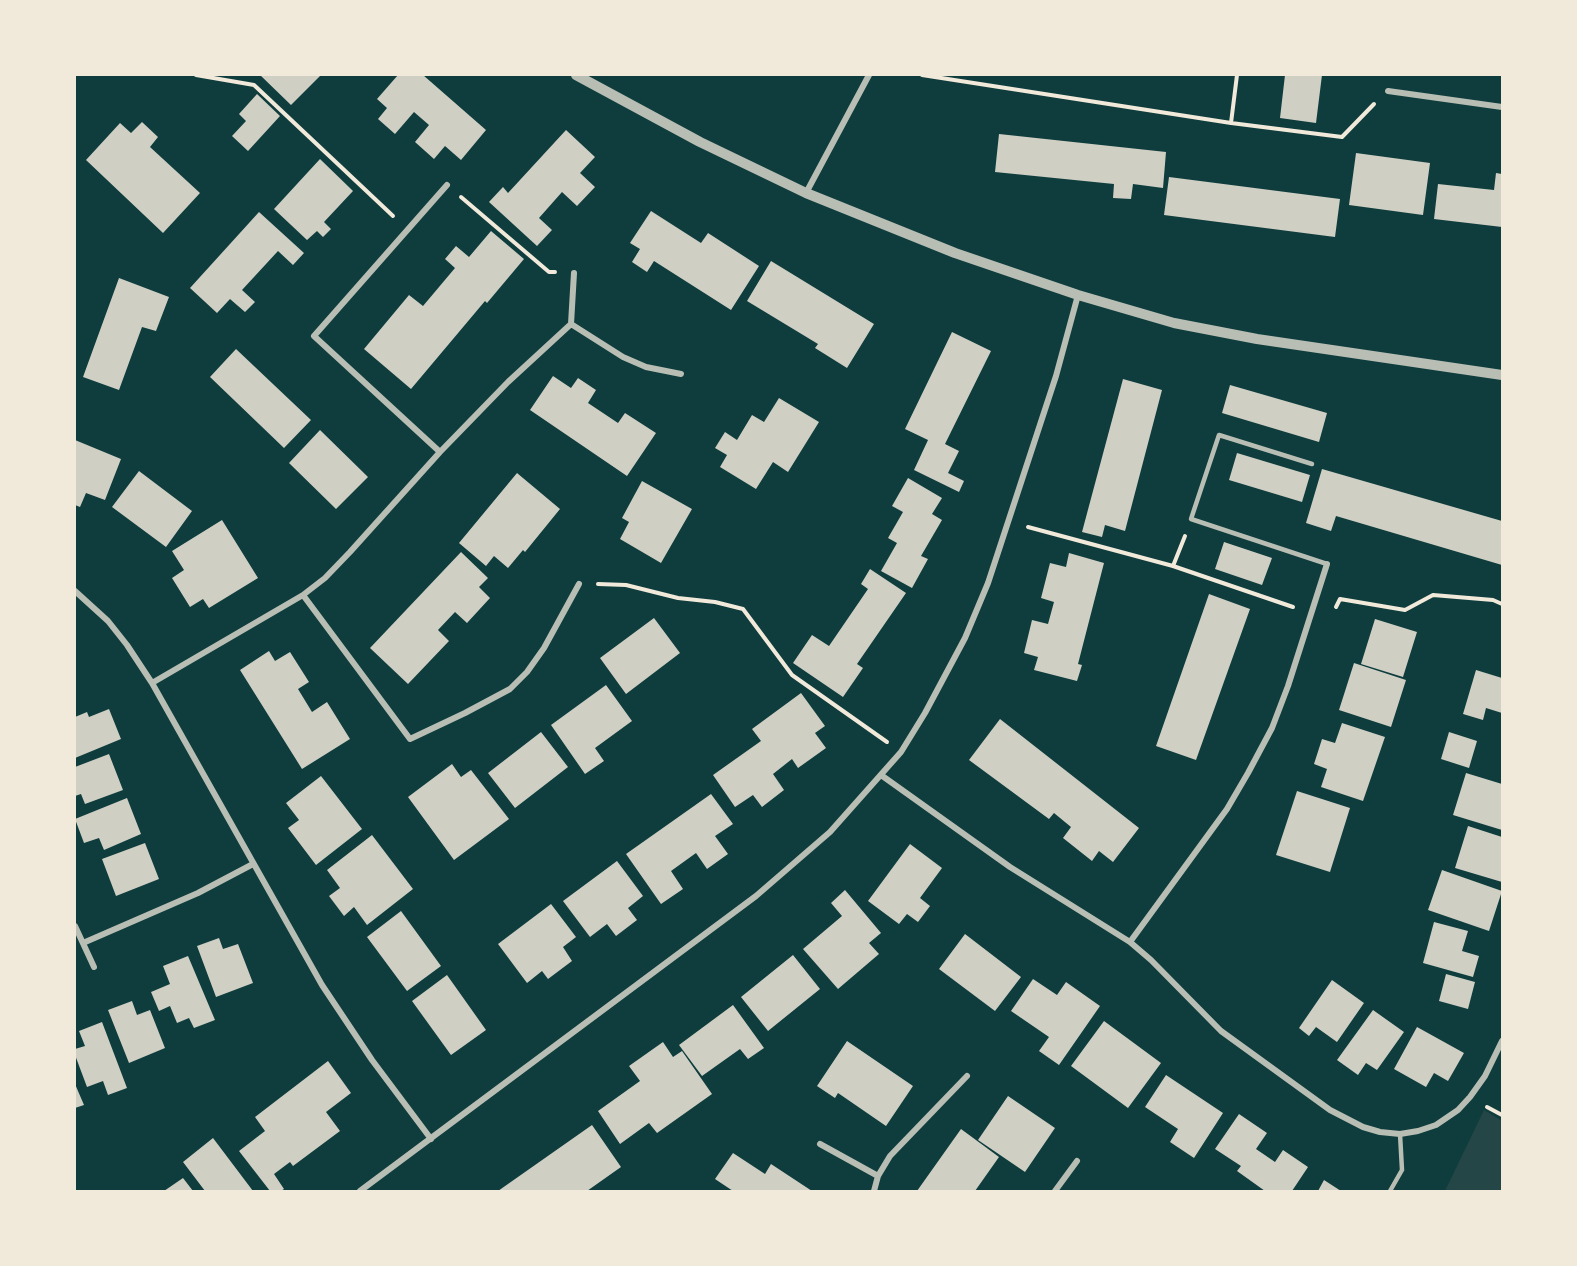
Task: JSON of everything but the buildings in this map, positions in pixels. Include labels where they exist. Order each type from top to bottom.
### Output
[{"type":"street","points":[[576,75],[689,137],[806,193],[955,253],[1078,295],[1174,323],[1257,339],[1502,375]]},
{"type":"street","points":[[806,193],[869,75]]},
{"type":"street","points":[[1388,90],[1502,107]]},
{"type":"street","points":[[440,452],[314,336],[447,185]]},
{"type":"street","points":[[152,683],[303,595],[325,578],[440,452],[508,382],[571,324],[574,273]]},
{"type":"street","points":[[360,1191],[756,896],[830,832],[900,752],[925,713],[965,638],[1010,522],[1056,376],[1078,295]]},
{"type":"street","points":[[571,324],[623,357],[646,367],[681,374]]},
{"type":"street","points":[[1130,942],[1227,809],[1272,728],[1327,564]]},
{"type":"street","points":[[303,595],[410,739],[510,689],[527,672],[544,648],[579,584]]},
{"type":"street","points":[[75,591],[108,621],[152,683],[322,985],[372,1060],[431,1139]]},
{"type":"street","points":[[881,775],[1010,867],[1130,942],[1152,960],[1221,1031],[1330,1110],[1363,1128],[1400,1134],[1436,1125],[1458,1110],[1485,1076],[1502,1041]]},
{"type":"street","points":[[83,943],[198,893],[253,864]]},
{"type":"street","points":[[75,926],[94,967]]},
{"type":"street","points":[[874,1191],[878,1176],[890,1156],[967,1076]]},
{"type":"street","points":[[820,1144],[878,1176]]},
{"type":"street","points":[[1055,1191],[1077,1161]]},
{"type":"lane","points":[[1312,464],[1219,435],[1191,519],[1327,564]]},
{"type":"lane","points":[[1390,1191],[1402,1170],[1400,1134]]},
{"type":"path","points":[[196,75],[254,85],[407,229]]},
{"type":"path","points":[[922,75],[1231,123],[1342,137],[1388,90]]},
{"type":"path","points":[[1231,123],[1237,75]]},
{"type":"path","points":[[447,185],[549,272],[574,273]]},
{"type":"path","points":[[1173,566],[1191,519]]},
{"type":"path","points":[[1010,522],[1173,566],[1311,613],[1332,615],[1340,599],[1405,610],[1433,595],[1493,600],[1502,604]]},
{"type":"path","points":[[579,584],[626,585],[678,598],[715,602],[744,609],[792,675],[900,752]]},
{"type":"shaded area","points":[[1484,1110],[1502,1121],[1502,1191],[1445,1191]]}]
